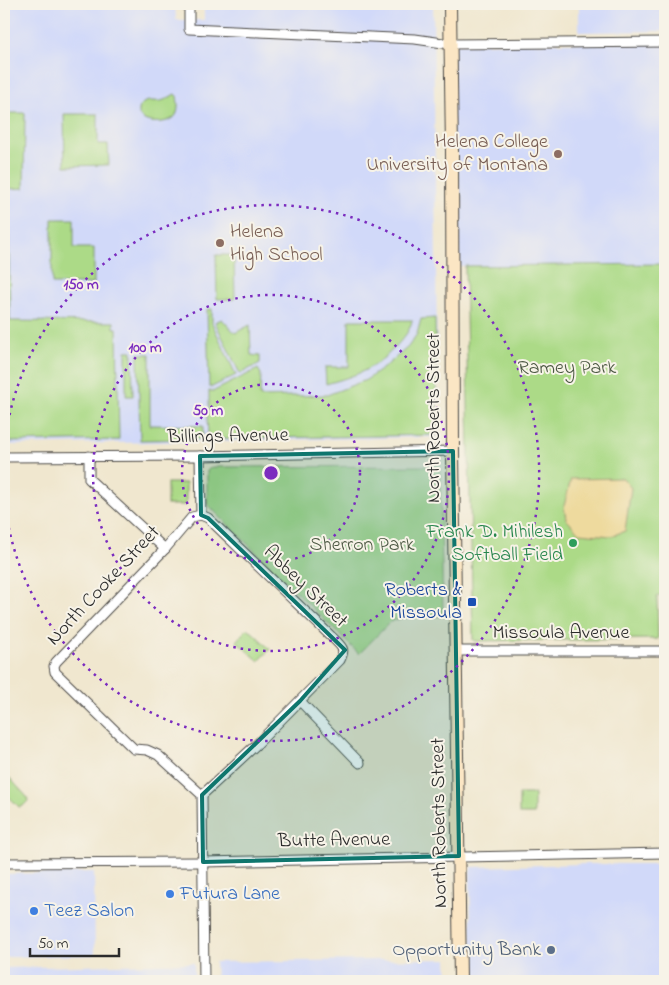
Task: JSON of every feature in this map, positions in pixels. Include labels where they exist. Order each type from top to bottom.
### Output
[{"type":"street","points":[[190,4],[189,29],[416,39],[450,44],[665,42]]},
{"type":"street","name":"North Roberts Street","points":[[450,4],[453,451],[460,981]]},
{"type":"street","name":"Billings Avenue","points":[[4,457],[200,456],[453,451]]},
{"type":"street","points":[[89,456],[89,480],[165,548]]},
{"type":"street","points":[[200,456],[201,515]]},
{"type":"street","name":"North Cooke Street","points":[[201,515],[192,517],[54,666],[55,672],[134,749],[147,750],[158,755],[202,795]]},
{"type":"street","name":"Abbey Street","points":[[201,515],[208,518],[342,648],[343,653],[340,660],[300,701],[202,795]]},
{"type":"street","name":"Missoula Avenue","points":[[456,651],[665,651]]},
{"type":"street","points":[[300,701],[360,763]]},
{"type":"street","points":[[202,795],[204,981]]},
{"type":"street","name":"Butte Avenue","points":[[4,862],[203,862],[665,853]]},
{"type":"highlighted area","points":[[453,451],[459,856],[203,862],[202,795],[300,701],[345,650],[208,518],[201,515],[200,456]]},
{"type":"shaded area","name":"Helena High School","points":[[4,4],[175,4],[176,20],[204,20],[204,4],[433,4],[438,437],[4,445]]},
{"type":"shaded area","points":[[579,4],[665,4],[665,31],[579,32]]},
{"type":"shaded area","name":"Helena College University of Montana","points":[[665,42],[665,264],[452,266],[450,44]]},
{"type":"shaded area","points":[[665,864],[665,981],[472,981],[470,872],[472,867]]},
{"type":"shaded area","points":[[94,872],[95,955],[4,957],[4,874]]},
{"type":"shaded area","points":[[447,959],[448,981],[216,981],[215,962]]},
{"type":"shaded area","points":[[194,963],[194,981],[4,981],[4,968]]},
{"type":"green space","points":[[175,94],[177,96],[178,108],[173,118],[168,121],[155,122],[143,119],[140,116],[139,108],[144,102],[163,100]]},
{"type":"green space","points":[[4,113],[25,113],[24,188],[8,189],[10,321],[114,322],[114,328],[117,328],[119,440],[4,442]]},
{"type":"green space","points":[[64,114],[98,114],[98,144],[108,144],[109,165],[65,166]]},
{"type":"green space","points":[[52,219],[74,219],[74,248],[94,248],[94,284],[52,284]]},
{"type":"green space","points":[[216,255],[234,255],[235,299],[217,299]]},
{"type":"green space","name":"Ramey Park","points":[[665,264],[665,595],[657,596],[658,639],[473,640],[465,266]]},
{"type":"green space","points":[[207,309],[212,309],[212,323],[236,375],[212,387],[209,387]]},
{"type":"green space","points":[[435,318],[437,435],[208,439],[207,413],[209,411],[209,391],[214,391],[258,369],[261,374],[260,397],[327,395],[366,380],[386,366],[408,347],[417,334],[421,319]]},
{"type":"green space","points":[[222,319],[235,333],[250,325],[251,355],[260,356],[260,363],[240,374],[215,322]]},
{"type":"green space","points":[[349,320],[412,320],[399,343],[374,365],[357,374],[326,384],[325,367],[349,367]]},
{"type":"green space","points":[[126,351],[132,351],[133,396],[126,396]]},
{"type":"green space","points":[[138,354],[150,354],[150,425],[203,426],[203,439],[140,440]]},
{"type":"green space","name":"Sherron Park","points":[[440,466],[443,616],[407,616],[390,622],[359,654],[207,504],[207,471],[212,467]]},
{"type":"green space","points":[[167,483],[186,483],[186,505],[167,505]]},
{"type":"green space","points":[[248,628],[270,649],[259,661],[236,641]]},
{"type":"green space","points":[[6,774],[27,797],[28,801],[23,806],[19,807],[4,790],[4,776]]},
{"type":"green space","points":[[519,794],[534,794],[534,814],[519,814]]},
{"type":"sand","points":[[623,478],[631,488],[625,531],[611,536],[579,533],[566,519],[564,506],[571,479]]},
{"type":"place","name":"Helena College University of Montana","points":[[558,154]]},
{"type":"place","name":"Helena High School","points":[[220,243]]},
{"type":"place","name":"Frank D. Mihilesh Softball Field","points":[[573,543]]},
{"type":"place","name":"Roberts & Missoula","points":[[472,602]]},
{"type":"place","name":"Futura Lane","points":[[170,894]]},
{"type":"place","name":"Teez Salon","points":[[34,911]]},
{"type":"place","name":"Opportunity Bank","points":[[551,950]]}]
